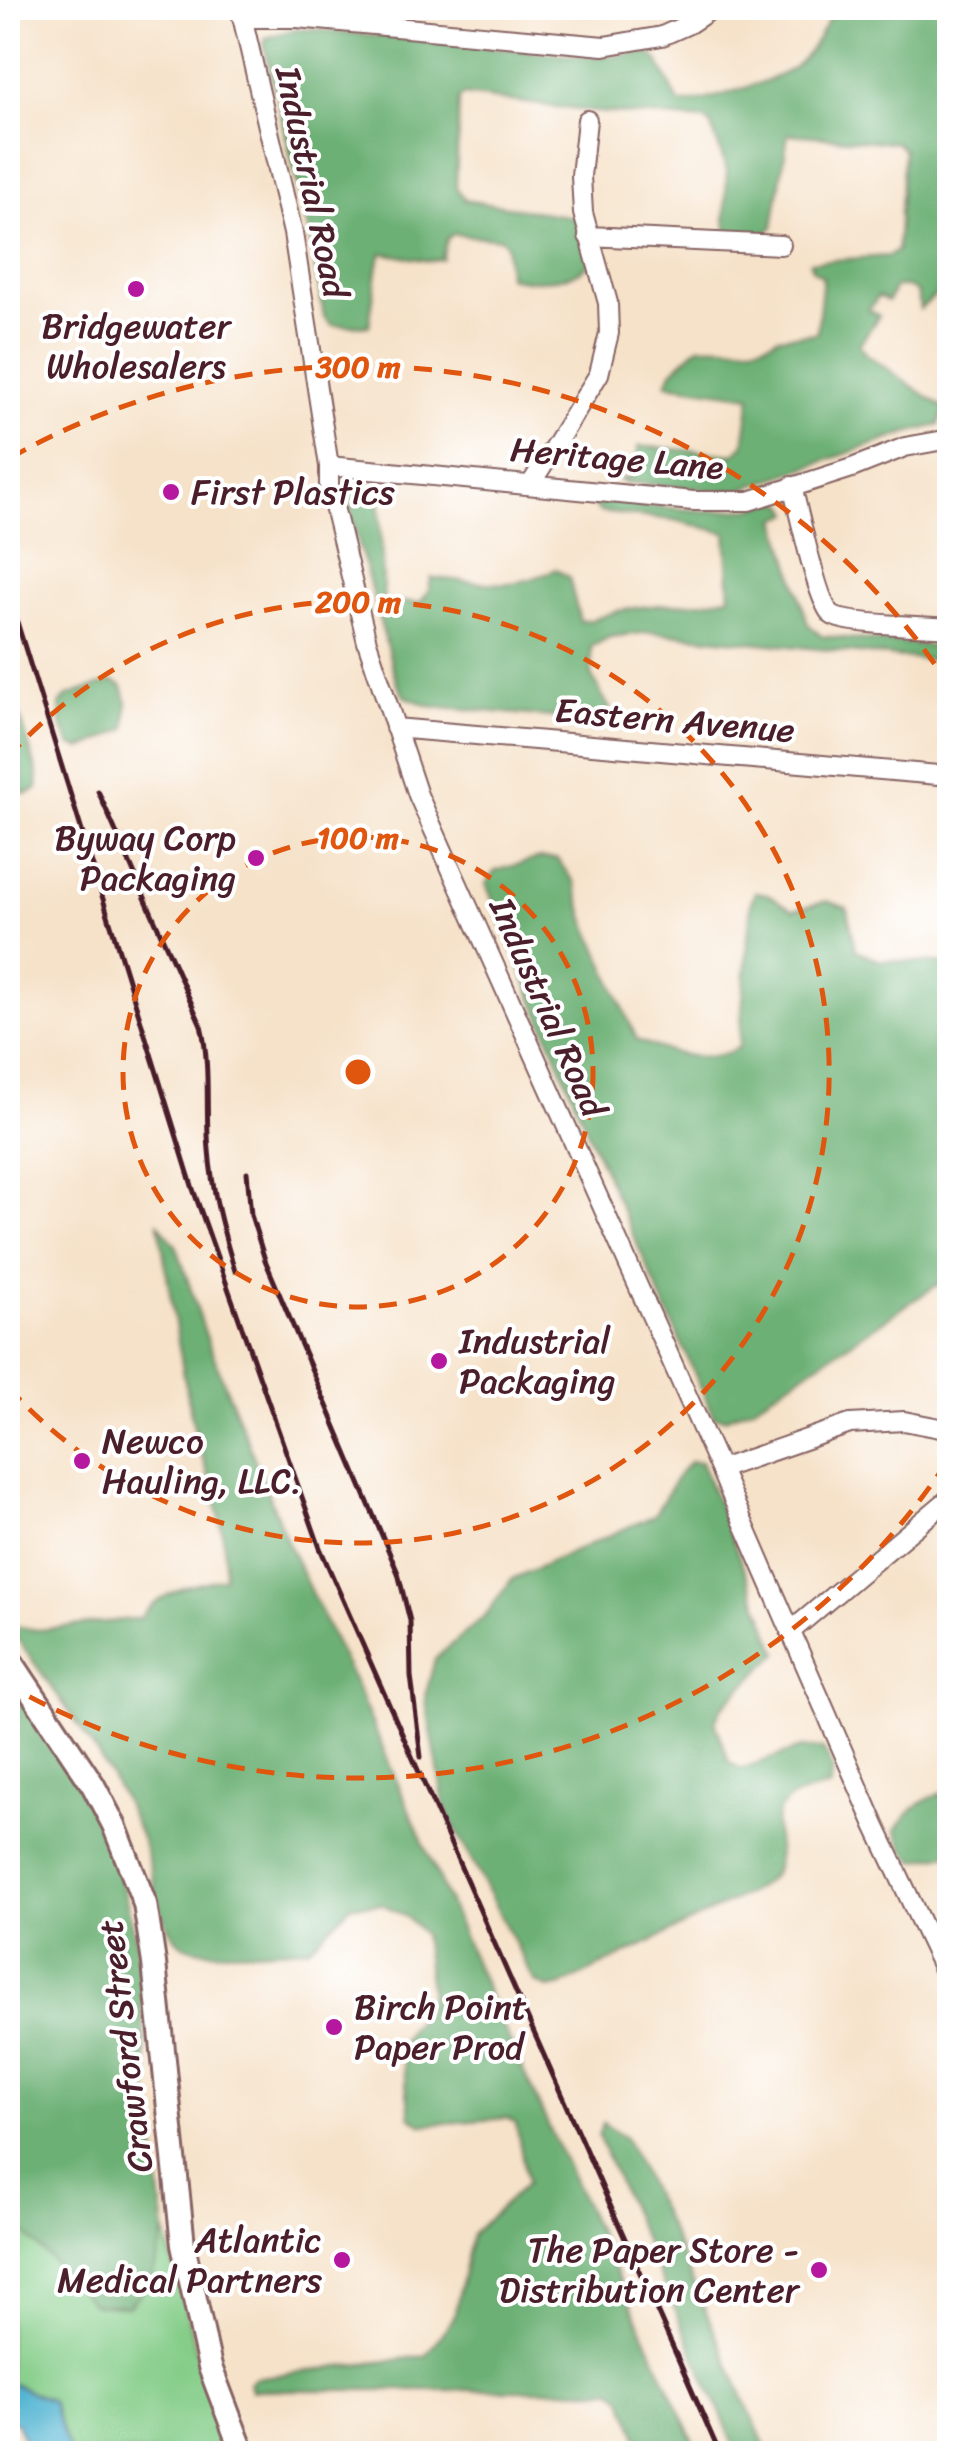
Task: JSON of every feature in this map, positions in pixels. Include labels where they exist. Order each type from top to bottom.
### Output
[{"type":"main road","name":"Crawford Street","points":[[8,1658],[93,1785],[114,1825],[144,1904],[154,1964],[182,2245],[210,2368],[244,2454]]},
{"type":"street","points":[[242,13],[604,46],[662,36],[713,8]]},
{"type":"street","name":"Industrial Road","points":[[242,13],[293,233],[329,486],[360,619],[418,795],[790,1632],[947,1974]]},
{"type":"street","points":[[531,484],[604,360],[610,314],[588,236],[581,188],[586,120]]},
{"type":"street","points":[[588,236],[781,245]]},
{"type":"street","name":"Heritage Lane","points":[[329,466],[724,502],[749,500],[905,448],[950,439]]},
{"type":"street","points":[[792,486],[816,579],[832,615],[849,620],[950,628]]},
{"type":"street","name":"Eastern Avenue","points":[[395,728],[950,776]]},
{"type":"street","points":[[720,1469],[850,1424],[904,1421],[950,1430]]},
{"type":"street","points":[[790,1632],[950,1498]]},
{"type":"green space","points":[[835,8],[949,8],[949,267],[936,295],[920,309],[917,292],[907,287],[895,287],[888,301],[878,296],[869,310],[879,316],[859,345],[866,354],[945,409],[939,425],[743,489],[722,491],[620,479],[633,476],[639,446],[735,454],[744,445],[751,396],[667,384],[672,371],[699,346],[751,346],[777,337],[817,333],[823,277],[812,269],[810,262],[888,256],[897,251],[904,150],[897,143],[788,134],[773,227],[765,233],[728,231],[727,170],[711,125],[705,120],[596,112],[463,95],[459,100],[456,187],[465,200],[573,217],[579,222],[590,263],[563,277],[517,278],[508,276],[506,244],[502,239],[453,234],[447,239],[442,259],[429,261],[382,253],[369,326],[332,325],[324,317],[310,238],[264,44],[266,38],[313,29],[590,57],[649,53],[657,59],[679,103],[689,103],[756,84],[794,67],[812,47]]},
{"type":"green space","points":[[361,482],[372,484],[379,494],[384,603],[421,602],[431,578],[509,583],[556,569],[569,578],[580,621],[632,608],[730,596],[726,533],[674,520],[600,512],[592,505],[597,501],[704,511],[751,509],[775,501],[786,504],[791,513],[777,519],[808,624],[821,636],[949,647],[949,662],[650,632],[610,637],[591,647],[592,677],[610,709],[607,722],[429,706],[404,696],[396,680],[351,515],[351,491]]},
{"type":"green space","points":[[8,676],[38,776],[37,789],[26,794],[19,790],[8,756]]},
{"type":"green space","points":[[112,681],[122,686],[127,702],[126,729],[82,749],[71,746],[61,724],[60,705],[67,696]]},
{"type":"green space","points":[[540,858],[557,859],[575,883],[585,919],[637,1040],[674,1053],[714,1056],[739,1047],[755,892],[767,894],[793,910],[827,901],[847,908],[856,950],[879,960],[949,964],[949,1277],[751,1408],[725,1418],[714,1417],[709,1406],[593,1145],[486,884],[495,871]]},
{"type":"green space","points":[[159,1224],[177,1247],[208,1342],[289,1546],[356,1686],[491,2001],[699,2453],[644,2453],[623,2398],[613,2390],[251,2390],[249,2383],[254,2378],[425,2356],[454,2317],[472,2235],[527,2183],[516,2124],[508,2118],[423,2125],[410,2116],[401,2045],[427,2010],[430,1990],[423,1934],[408,1918],[382,1904],[352,1905],[308,1948],[227,1952],[196,1949],[176,1939],[163,1915],[143,1843],[117,1788],[15,1636],[13,1626],[38,1630],[140,1618],[168,1595],[224,1578],[223,1536],[191,1414]]},
{"type":"green space","points":[[690,1462],[701,1462],[778,1653],[722,1707],[715,1722],[729,1762],[741,1769],[801,1748],[823,1749],[833,1768],[830,1787],[796,1796],[782,1806],[776,1825],[776,1868],[764,1884],[563,1985],[548,1988],[535,1982],[445,1809],[425,1696],[435,1659],[485,1616],[512,1579],[653,1516]]},
{"type":"green space","points":[[8,1681],[72,1774],[116,1860],[137,1942],[165,2232],[151,2281],[128,2306],[93,2304],[8,2215]]},
{"type":"green space","points":[[949,1792],[949,1854],[915,1861],[896,1830],[918,1805]]},
{"type":"green space","points":[[603,2123],[625,2138],[662,2212],[768,2453],[738,2453],[598,2136]]},
{"type":"green space","points":[[8,2215],[94,2304],[128,2306],[151,2281],[165,2232],[224,2453],[70,2453],[51,2401],[8,2382]]},
{"type":"water","points":[[8,2382],[51,2401],[70,2453],[29,2453],[17,2423],[8,2420]]},
{"type":"railway","points":[[8,593],[193,1189],[320,1548],[720,2454]]},
{"type":"railway","points":[[98,791],[201,1025],[206,1056],[210,1166],[235,1271]]},
{"type":"railway","points":[[247,1172],[251,1215],[265,1260],[398,1573],[410,1621],[411,1676],[421,1757]]},
{"type":"place","name":"Bridgewater Wholesalers","points":[[136,289]]},
{"type":"place","name":"First Plastics","points":[[171,492]]},
{"type":"place","name":"Byway Corp Packaging","points":[[256,858]]},
{"type":"place","name":"Industrial Packaging","points":[[439,1361]]},
{"type":"place","name":"Newco Hauling, LLC.","points":[[82,1461]]},
{"type":"place","name":"Birch Point Paper Prod","points":[[334,2027]]},
{"type":"place","name":"Atlantic Medical Partners","points":[[342,2260]]},
{"type":"place","name":"The Paper Store - Distribution Center","points":[[819,2270]]}]
